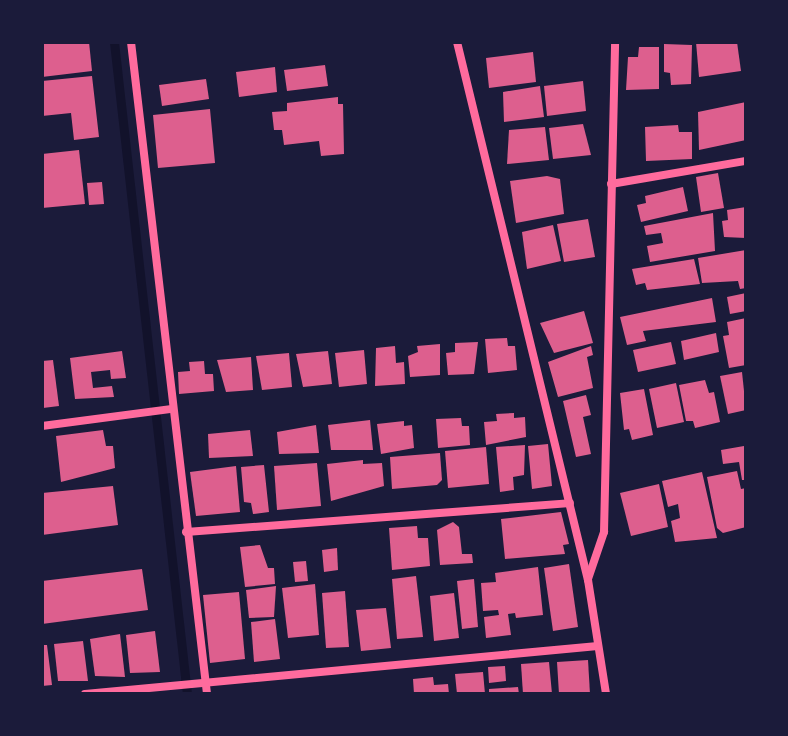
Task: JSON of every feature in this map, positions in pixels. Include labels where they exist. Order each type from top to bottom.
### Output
[{"type":"street","points":[[131,42],[207,694]]},
{"type":"street","points":[[457,42],[588,580],[606,694]]},
{"type":"street","points":[[588,580],[604,532],[615,42]]},
{"type":"street","points":[[611,184],[746,161]]},
{"type":"street","points":[[42,426],[172,409]]},
{"type":"street","points":[[186,532],[570,503]]},
{"type":"street","points":[[85,694],[205,679],[598,646]]},
{"type":"building","points":[[42,42],[89,42],[92,71],[42,77]]},
{"type":"building","points":[[696,42],[737,42],[741,71],[699,77]]},
{"type":"building","points":[[664,44],[692,45],[691,84],[671,85],[670,73],[664,72]]},
{"type":"building","points":[[639,47],[659,47],[659,89],[626,90],[628,57],[638,57]]},
{"type":"building","points":[[533,52],[536,82],[489,88],[486,58]]},
{"type":"building","points":[[325,65],[328,86],[287,91],[284,70]]},
{"type":"building","points":[[275,67],[277,92],[239,97],[236,72]]},
{"type":"building","points":[[92,76],[99,137],[74,140],[71,113],[42,116],[42,81]]},
{"type":"building","points":[[206,79],[209,99],[162,106],[159,85]]},
{"type":"building","points":[[583,81],[586,111],[547,116],[544,86]]},
{"type":"building","points":[[540,86],[544,117],[504,122],[503,92]]},
{"type":"building","points":[[338,97],[338,104],[343,104],[344,154],[321,156],[319,141],[284,145],[282,130],[274,130],[272,112],[287,111],[287,103]]},
{"type":"building","points":[[746,102],[746,140],[699,150],[698,112]]},
{"type":"building","points":[[210,109],[215,163],[158,168],[153,115]]},
{"type":"building","points":[[583,124],[591,155],[553,159],[549,128]]},
{"type":"building","points":[[678,125],[679,132],[692,132],[692,159],[646,161],[645,127]]},
{"type":"building","points":[[545,127],[549,160],[507,164],[509,130]]},
{"type":"building","points":[[79,150],[85,204],[42,208],[42,154]]},
{"type":"building","points":[[718,173],[724,208],[701,212],[696,177]]},
{"type":"building","points":[[547,176],[560,179],[564,214],[516,223],[510,181]]},
{"type":"building","points":[[102,182],[104,204],[89,205],[87,183]]},
{"type":"building","points":[[683,187],[688,211],[641,222],[637,205],[646,203],[645,196]]},
{"type":"building","points":[[746,207],[746,238],[724,237],[722,221],[728,220],[727,210]]},
{"type":"building","points":[[713,213],[715,251],[650,262],[647,246],[663,243],[661,233],[646,235],[644,226]]},
{"type":"building","points":[[588,219],[595,257],[564,262],[557,224]]},
{"type":"building","points":[[553,225],[561,261],[527,269],[522,232]]},
{"type":"building","points":[[746,250],[746,288],[740,289],[738,281],[702,283],[698,258]]},
{"type":"building","points":[[694,259],[700,284],[647,290],[645,283],[636,285],[632,269]]},
{"type":"building","points":[[746,293],[746,311],[730,314],[727,297]]},
{"type":"building","points":[[712,298],[716,322],[643,331],[646,341],[627,345],[620,317]]},
{"type":"building","points":[[584,311],[593,343],[554,353],[540,323]]},
{"type":"building","points":[[746,318],[746,365],[729,368],[723,336],[729,335],[727,322]]},
{"type":"building","points":[[716,333],[719,352],[684,360],[681,341]]},
{"type":"building","points":[[507,338],[508,346],[515,346],[517,370],[488,373],[485,339]]},
{"type":"building","points":[[478,342],[474,374],[448,375],[446,353],[455,352],[455,343]]},
{"type":"building","points":[[671,342],[676,364],[638,372],[633,350]]},
{"type":"building","points":[[440,344],[440,375],[410,377],[408,356],[418,352],[417,346]]},
{"type":"building","points":[[395,346],[396,363],[404,362],[405,384],[375,386],[376,348]]},
{"type":"building","points":[[591,346],[593,355],[587,357],[593,388],[558,397],[548,362]]},
{"type":"building","points":[[364,350],[367,384],[339,387],[335,353]]},
{"type":"building","points":[[122,351],[126,378],[111,379],[110,370],[91,372],[93,388],[112,386],[114,397],[75,399],[70,358]]},
{"type":"building","points":[[328,351],[332,384],[303,387],[296,354]]},
{"type":"building","points":[[289,353],[292,387],[262,390],[256,356]]},
{"type":"building","points":[[251,357],[253,390],[226,392],[217,360]]},
{"type":"building","points":[[53,360],[59,406],[43,408],[42,361]]},
{"type":"building","points":[[204,361],[205,374],[213,374],[214,391],[179,394],[178,372],[190,371],[189,362]]},
{"type":"building","points":[[742,372],[746,410],[728,414],[720,376]]},
{"type":"building","points":[[705,380],[709,393],[714,392],[720,422],[695,428],[693,421],[686,421],[679,385]]},
{"type":"building","points":[[676,383],[684,422],[657,428],[649,389]]},
{"type":"building","points":[[644,389],[653,435],[632,440],[629,429],[624,430],[620,393]]},
{"type":"building","points":[[586,395],[591,415],[583,417],[591,454],[576,457],[563,401]]},
{"type":"building","points":[[514,413],[514,418],[525,417],[526,437],[486,445],[484,422],[497,421],[496,414]]},
{"type":"building","points":[[461,418],[462,426],[469,426],[470,445],[438,448],[436,419]]},
{"type":"building","points":[[370,420],[373,450],[331,450],[328,425]]},
{"type":"building","points":[[404,421],[404,426],[412,425],[414,448],[381,454],[377,424]]},
{"type":"building","points":[[316,425],[319,453],[279,454],[277,432]]},
{"type":"building","points":[[103,430],[106,446],[113,446],[115,468],[61,482],[56,436]]},
{"type":"building","points":[[250,430],[253,456],[209,458],[208,434]]},
{"type":"building","points":[[548,444],[552,486],[532,489],[528,446]]},
{"type":"building","points":[[525,445],[524,475],[513,477],[514,490],[500,492],[496,447]]},
{"type":"building","points":[[744,446],[746,480],[742,480],[739,462],[723,464],[721,450]]},
{"type":"building","points":[[486,447],[489,484],[448,488],[445,451]]},
{"type":"building","points":[[440,453],[442,480],[437,485],[392,489],[390,457]]},
{"type":"building","points":[[363,460],[363,464],[382,463],[384,486],[331,501],[327,464]]},
{"type":"building","points":[[317,463],[321,506],[277,510],[274,466]]},
{"type":"building","points":[[264,465],[269,512],[253,514],[251,503],[244,502],[241,467]]},
{"type":"building","points":[[236,466],[240,512],[196,516],[190,472]]},
{"type":"building","points":[[737,471],[741,489],[746,488],[746,527],[723,533],[717,528],[707,477]]},
{"type":"building","points":[[702,472],[717,538],[675,542],[671,521],[680,518],[678,504],[668,507],[662,481]]},
{"type":"building","points":[[659,484],[668,527],[631,536],[620,493]]},
{"type":"building","points":[[113,486],[118,525],[42,535],[42,493]]},
{"type":"building","points":[[561,512],[569,544],[563,545],[565,554],[505,559],[501,519]]},
{"type":"building","points":[[453,522],[459,527],[462,554],[472,554],[473,563],[440,565],[437,530]]},
{"type":"building","points":[[417,526],[418,538],[428,538],[430,566],[392,570],[389,528]]},
{"type":"building","points":[[260,545],[268,568],[274,568],[275,584],[245,587],[240,547]]},
{"type":"building","points":[[337,548],[338,570],[324,572],[322,550]]},
{"type":"building","points":[[306,561],[308,581],[295,582],[293,562]]},
{"type":"building","points":[[569,564],[578,627],[553,631],[544,568]]},
{"type":"building","points":[[538,567],[543,615],[516,618],[515,613],[508,614],[511,635],[486,638],[484,617],[499,615],[498,610],[483,611],[481,583],[496,582],[495,573]]},
{"type":"building","points":[[142,569],[148,610],[42,624],[42,581]]},
{"type":"building","points":[[416,576],[423,637],[397,639],[392,579]]},
{"type":"building","points":[[474,579],[478,627],[462,629],[457,581]]},
{"type":"building","points":[[315,584],[319,635],[288,638],[282,588]]},
{"type":"building","points":[[276,586],[274,617],[249,618],[246,590]]},
{"type":"building","points":[[345,591],[349,647],[326,648],[322,593]]},
{"type":"building","points":[[239,592],[245,659],[210,663],[203,595]]},
{"type":"building","points":[[454,593],[459,638],[434,641],[430,596]]},
{"type":"building","points":[[386,608],[391,648],[361,651],[356,610]]},
{"type":"building","points":[[275,619],[280,659],[254,662],[251,622]]},
{"type":"building","points":[[155,631],[160,672],[130,673],[126,635]]},
{"type":"building","points":[[120,634],[125,677],[95,676],[90,639]]},
{"type":"building","points":[[83,641],[88,681],[58,681],[54,644]]},
{"type":"building","points":[[42,645],[47,645],[52,685],[42,686]]},
{"type":"building","points":[[588,660],[590,694],[559,694],[557,662]]},
{"type":"building","points":[[549,662],[552,694],[523,694],[521,664]]},
{"type":"building","points":[[505,666],[506,681],[489,683],[488,667]]},
{"type":"building","points":[[483,672],[485,694],[457,694],[455,674]]},
{"type":"building","points":[[433,677],[434,685],[448,684],[449,694],[414,694],[413,679]]},
{"type":"building","points":[[518,687],[519,694],[489,694],[489,689]]},
{"type":"waterway","points":[[114,42],[187,694]]}]
